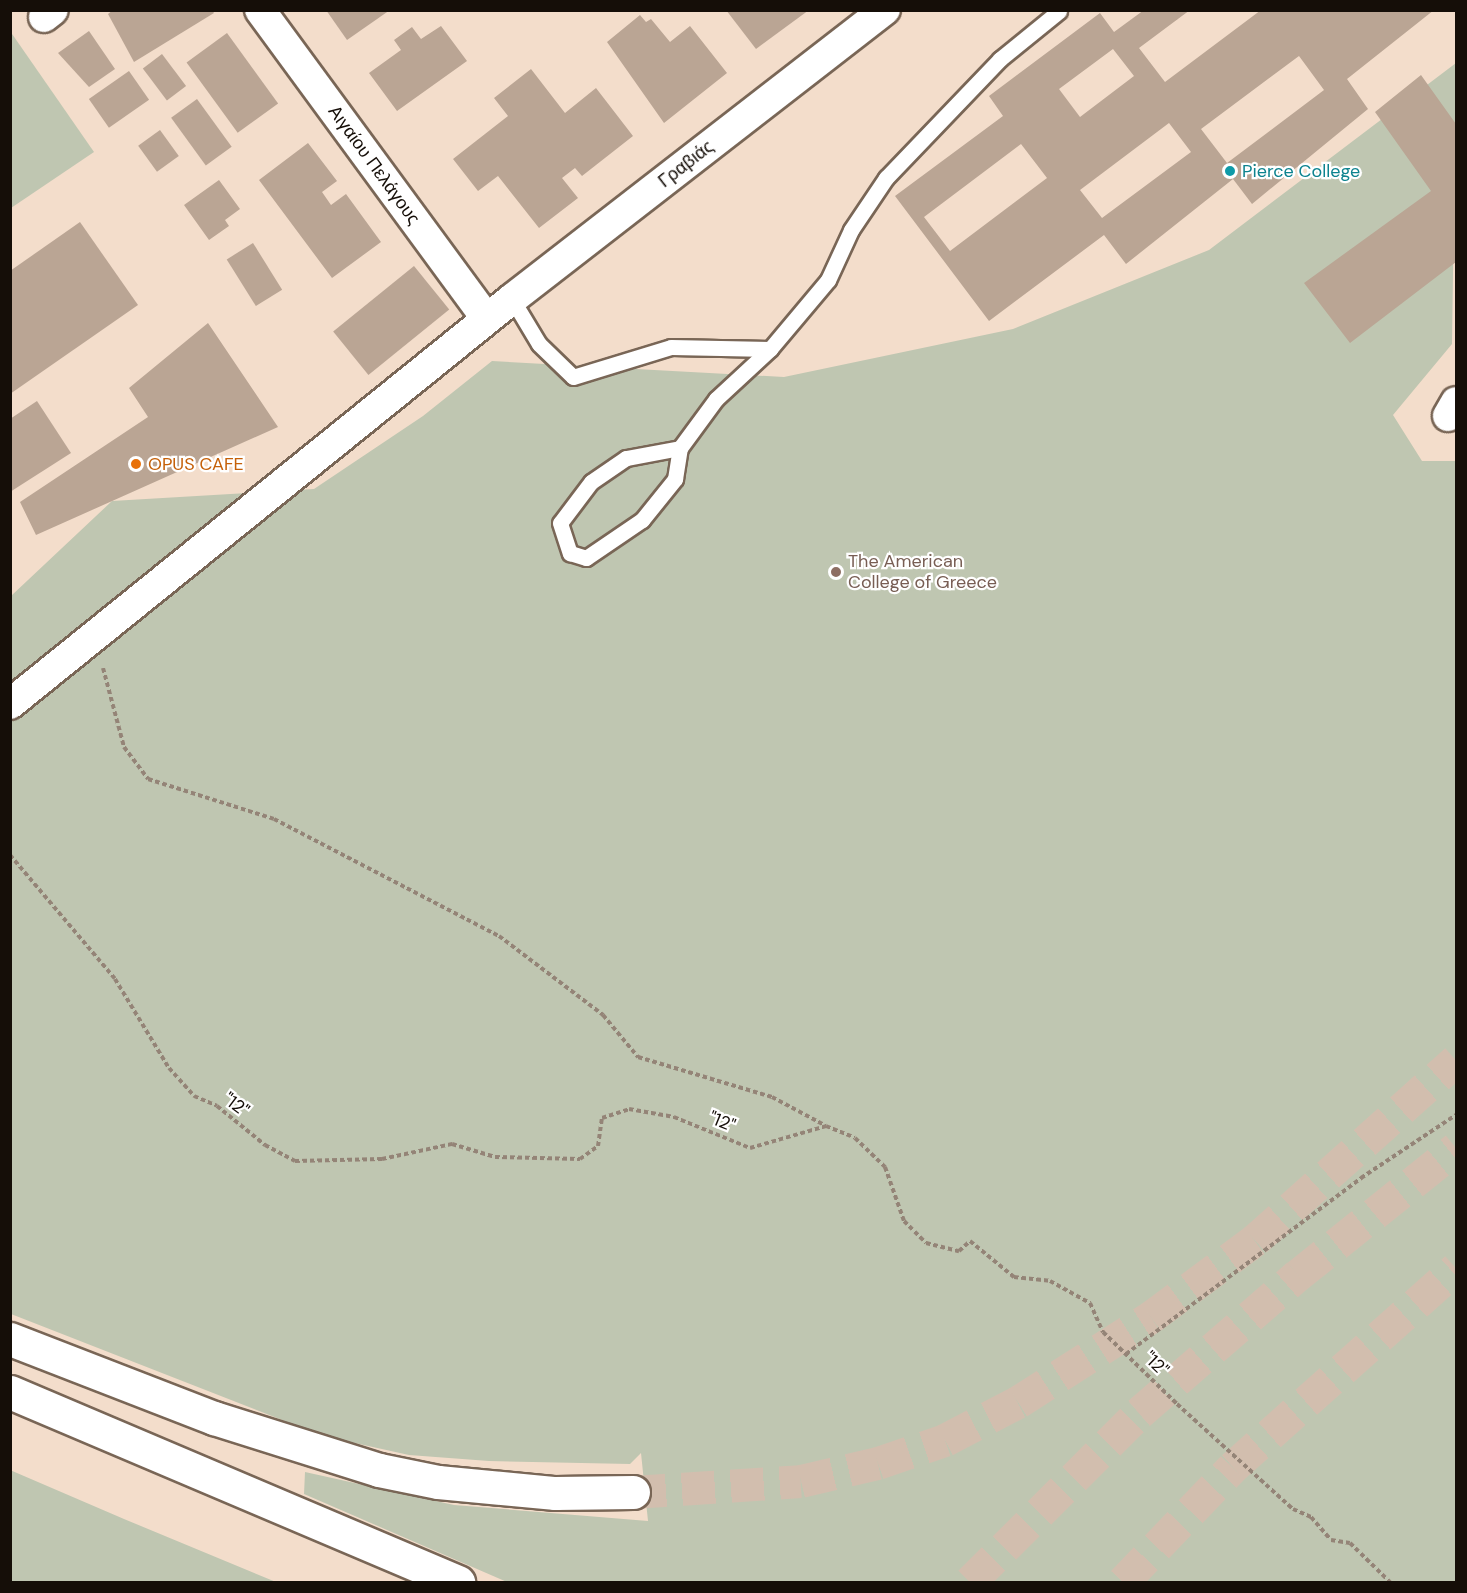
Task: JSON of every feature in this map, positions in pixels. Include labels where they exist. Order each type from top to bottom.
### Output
[{"type":"highway","points":[[10,1339],[214,1418],[379,1470],[438,1482],[555,1493],[633,1492]]},
{"type":"highway","points":[[10,1392],[458,1582]]},
{"type":"street","name":"Αιγαίου Πελάγους","points":[[260,10],[487,319]]},
{"type":"street","name":"Γραβιάς","points":[[10,704],[512,299],[883,11]]},
{"type":"lane","points":[[680,448],[626,458],[591,482],[560,522],[570,553],[586,558],[642,520],[675,479],[680,448],[716,399],[770,349],[828,279],[851,230],[886,178],[1000,59],[1059,11]]},
{"type":"lane","points":[[512,299],[539,344],[573,377],[671,347],[770,349]]},
{"type":"path","points":[[103,661],[111,715],[124,747],[148,779],[233,802],[314,837],[537,963],[603,1015],[638,1057],[772,1097],[826,1126]]},
{"type":"path","name":"\"12\"","points":[[10,855],[115,979],[169,1068],[194,1096],[218,1106],[265,1145],[296,1161],[382,1158],[452,1144],[495,1156],[580,1159],[598,1146],[602,1118],[629,1109],[674,1117],[750,1148],[826,1126],[855,1138],[885,1167],[904,1221],[926,1243],[959,1251],[970,1240],[1014,1277],[1050,1281],[1090,1303],[1103,1332],[1126,1354],[1293,1509],[1311,1517],[1331,1540],[1350,1543],[1390,1582]]},
{"type":"path","points":[[1126,1354],[1361,1178],[1456,1115]]},
{"type":"green space","points":[[10,31],[94,152],[11,208],[10,208]]},
{"type":"green space","points":[[1456,63],[1452,344],[1393,415],[1422,461],[1456,461],[1456,1582],[507,1582],[304,1494],[305,1472],[454,1505],[648,1521],[641,1453],[630,1464],[489,1461],[409,1455],[323,1436],[11,1314],[11,596],[112,501],[314,489],[423,416],[492,361],[784,377],[1013,329],[1209,250]]},
{"type":"green space","points":[[10,1470],[124,1519],[276,1582],[11,1582]]},
{"type":"building","points":[[113,10],[212,10],[214,13],[134,62],[108,14]]},
{"type":"building","points":[[326,10],[390,10],[347,40]]},
{"type":"building","points":[[726,10],[809,10],[756,49]]},
{"type":"building","name":"Pierce College","points":[[1144,10],[1190,10],[1139,48],[1165,82],[1261,10],[1434,10],[1347,79],[1368,109],[1252,204],[1233,179],[1126,264],[1104,235],[989,321],[895,196],[1003,116],[989,96],[1100,13],[1114,32]],"holes":[[[1113,49],[1134,76],[1080,117],[1059,89]],[[1299,56],[1324,90],[1227,163],[1201,129]],[[1169,123],[1191,152],[1102,218],[1080,190]],[[1021,144],[1047,178],[950,251],[924,217]]]},
{"type":"building","points":[[640,15],[646,22],[651,19],[670,42],[690,26],[727,73],[664,123],[607,42]]},
{"type":"building","points":[[441,26],[467,61],[397,111],[369,73],[401,50],[394,40],[412,27],[421,39]]},
{"type":"building","points":[[89,31],[115,69],[89,87],[58,53]]},
{"type":"building","points":[[227,33],[278,103],[238,133],[187,62]]},
{"type":"building","points":[[162,54],[186,86],[167,100],[143,68]]},
{"type":"building","points":[[531,69],[565,113],[596,88],[633,136],[582,176],[575,168],[562,178],[578,198],[539,228],[498,176],[478,191],[453,159],[508,116],[494,98]]},
{"type":"building","points":[[129,71],[149,100],[109,128],[89,99]]},
{"type":"building","points":[[1421,75],[1456,124],[1456,262],[1350,343],[1304,283],[1431,191],[1375,112]]},
{"type":"building","points":[[197,99],[232,147],[206,166],[171,118]]},
{"type":"building","points":[[160,130],[179,156],[157,172],[138,146]]},
{"type":"building","points":[[308,143],[337,181],[322,192],[331,205],[346,194],[381,242],[332,278],[259,180]]},
{"type":"building","points":[[219,180],[240,209],[225,220],[229,226],[209,240],[184,205]]},
{"type":"building","points":[[80,222],[138,305],[10,394],[10,271]]},
{"type":"building","points":[[253,243],[282,290],[256,306],[227,259]]},
{"type":"building","points":[[414,266],[449,310],[368,375],[333,331]]},
{"type":"building","name":"OPUS CAFE","points":[[208,323],[278,427],[36,535],[20,502],[148,417],[129,388]]},
{"type":"building","points":[[37,401],[71,453],[10,492],[10,419]]},
{"type":"tunnel","points":[[633,1492],[801,1481],[878,1463],[945,1440],[1018,1402],[1151,1317],[1255,1240],[1456,1060]]},
{"type":"tunnel","points":[[970,1582],[1139,1413],[1298,1275],[1456,1148]]},
{"type":"tunnel","points":[[1123,1582],[1233,1467],[1456,1268]]},
{"type":"place","name":"Pierce College","points":[[1230,171]]},
{"type":"place","name":"OPUS CAFE","points":[[136,464]]},
{"type":"place","name":"The American College of Greece","points":[[836,572]]}]
